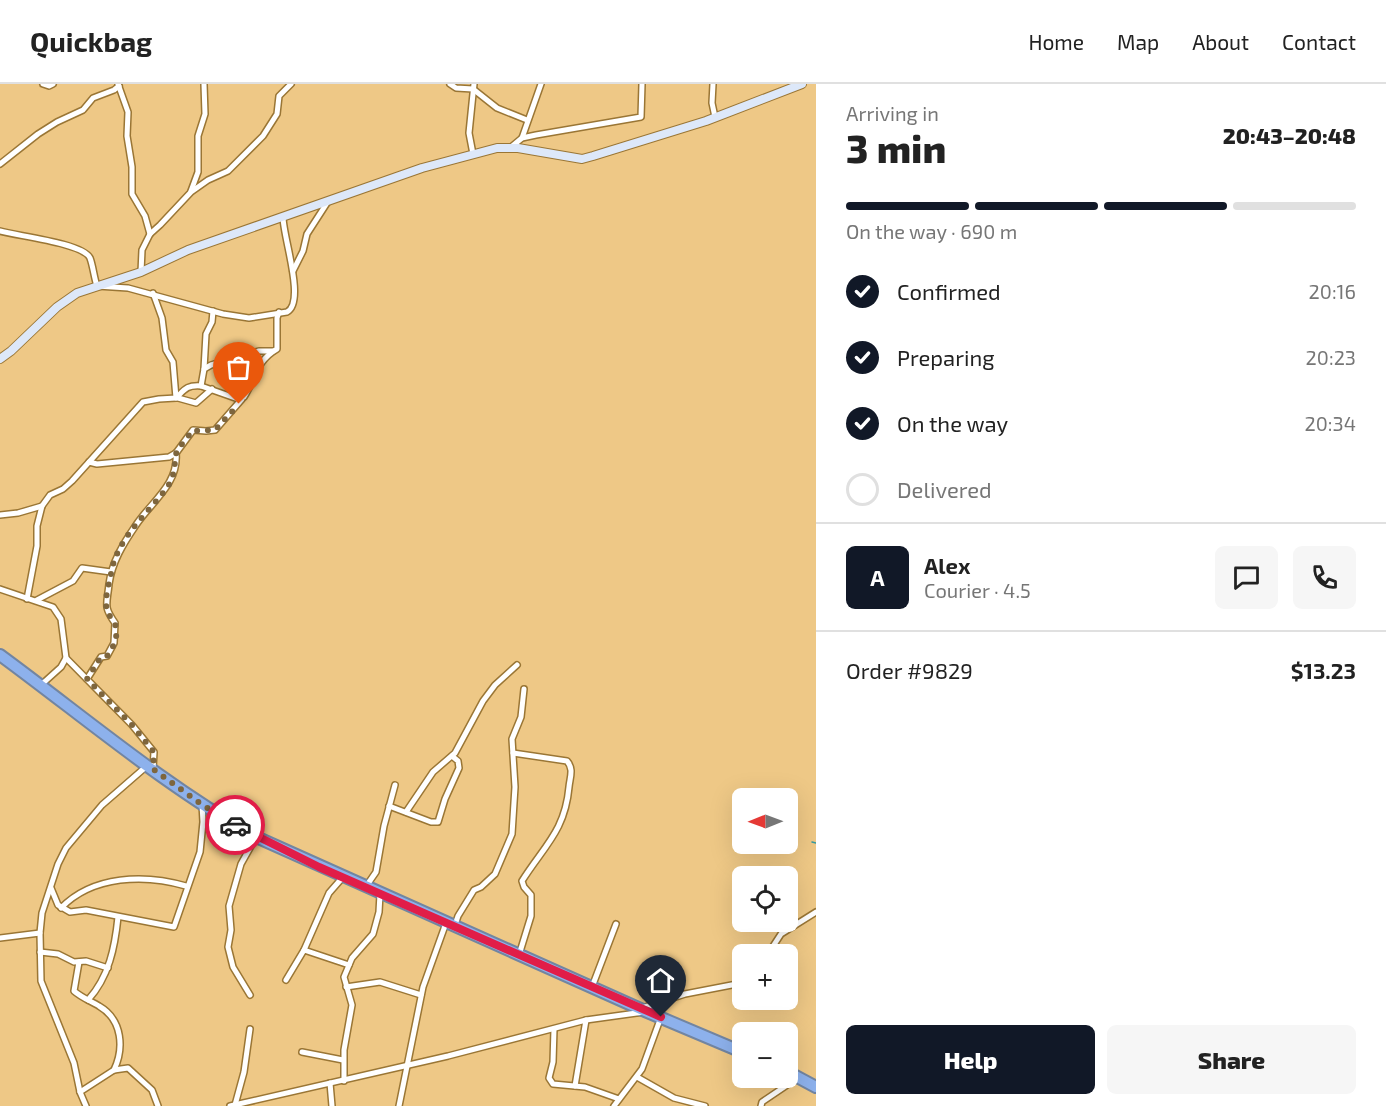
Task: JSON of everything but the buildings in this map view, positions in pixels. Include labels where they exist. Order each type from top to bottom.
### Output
[{"type":"highway","points":[[0,655],[201,804],[256,837],[592,988],[732,1048]]},
{"type":"highway","points":[[799,1077],[816,1087]]},
{"type":"street","points":[[43,84],[49,86],[53,84]]},
{"type":"street","points":[[191,192],[198,172],[198,136],[205,114],[204,84]]},
{"type":"street","points":[[141,272],[142,250],[150,234],[191,192],[208,180],[228,171],[263,136],[277,114],[279,96],[291,84]]},
{"type":"street","points":[[450,84],[456,88],[473,86],[497,108],[527,120]]},
{"type":"street","points":[[522,138],[542,84]]},
{"type":"street","points":[[510,148],[522,138],[641,117],[642,84]]},
{"type":"street","points":[[713,84],[712,103],[716,117]]},
{"type":"street","points":[[0,359],[57,307],[77,293],[141,272],[188,250],[422,168],[496,148],[582,159],[622,149],[716,117],[802,84]]},
{"type":"street","points":[[0,164],[38,134],[83,110],[93,98],[114,90],[119,85],[128,112],[127,136],[132,167],[132,194],[145,216],[150,234]]},
{"type":"street","points":[[473,86],[469,133],[473,154]]},
{"type":"street","points":[[292,272],[303,251],[307,234],[327,203]]},
{"type":"street","points":[[97,286],[129,288],[153,293],[213,311],[249,318],[289,311],[295,304],[283,217]]},
{"type":"street","points":[[0,231],[35,237],[79,249],[90,258],[97,286]]},
{"type":"street","points":[[153,293],[163,323],[166,350],[173,362],[177,398]]},
{"type":"street","points":[[201,386],[206,334],[212,322],[213,311]]},
{"type":"street","points":[[89,462],[97,464],[169,457],[176,453],[192,431],[215,430],[242,399],[252,384],[256,370],[277,346],[279,312]]},
{"type":"street","points":[[204,369],[223,360],[248,356],[259,351],[273,351]]},
{"type":"street","points":[[177,398],[191,385],[242,399]]},
{"type":"street","points":[[27,599],[37,546],[37,526],[42,506],[50,495],[63,489],[72,481],[143,402],[177,398],[196,403],[212,389]]},
{"type":"street","points":[[87,679],[101,657],[107,656],[111,651],[116,635],[115,623],[109,616],[106,606],[111,572],[122,546],[170,483],[176,468],[176,453]]},
{"type":"street","points":[[0,515],[18,513],[42,506]]},
{"type":"street","points":[[37,600],[73,581],[82,568],[111,572]]},
{"type":"street","points":[[0,589],[53,607],[61,619],[66,658],[61,667],[40,686]]},
{"type":"street","points":[[66,658],[132,725],[154,752],[150,767],[102,805],[75,836],[58,864],[43,908],[40,933],[41,981],[74,1064],[80,1092],[86,1106]]},
{"type":"street","points":[[405,812],[433,771],[452,756],[483,701],[495,685],[517,665]]},
{"type":"street","points":[[399,1106],[421,995],[451,925],[474,890],[481,887],[495,874],[512,834],[515,787],[512,739],[521,717],[524,688]]},
{"type":"street","points":[[513,753],[567,761],[571,769],[563,819],[552,840],[522,881],[531,895],[531,916],[519,954]]},
{"type":"street","points":[[389,807],[431,822],[439,822],[442,806],[459,768],[458,762],[452,756]]},
{"type":"street","points":[[366,887],[376,872],[395,785]]},
{"type":"street","points":[[51,888],[56,902],[61,908],[70,912],[86,910],[174,927],[186,886],[200,852],[203,822],[201,804]]},
{"type":"street","points":[[250,996],[233,967],[228,947],[231,930],[229,906],[241,864],[256,837]]},
{"type":"street","points":[[286,980],[304,950],[329,893],[343,877]]},
{"type":"street","points":[[61,908],[71,898],[82,892],[110,882],[150,879],[186,886]]},
{"type":"street","points":[[344,1080],[343,1060],[347,1023],[352,1005],[344,977],[349,965],[373,934],[379,912],[380,894]]},
{"type":"street","points":[[774,944],[781,934],[816,912]]},
{"type":"street","points":[[88,1000],[96,991],[108,968],[115,942],[118,917]]},
{"type":"street","points":[[592,988],[616,924]]},
{"type":"street","points":[[0,938],[40,933]]},
{"type":"street","points":[[304,950],[349,965]]},
{"type":"street","points":[[40,952],[58,954],[74,962],[86,961],[108,968]]},
{"type":"street","points":[[79,962],[74,990],[100,1006],[114,1022],[121,1040],[114,1070]]},
{"type":"street","points":[[346,987],[380,982],[421,995]]},
{"type":"street","points":[[250,1029],[244,1072],[232,1105],[407,1065],[586,1020],[643,1010],[652,1004],[685,994],[732,984]]},
{"type":"street","points":[[614,1106],[637,1077],[661,1017]]},
{"type":"street","points":[[575,1086],[586,1020]]},
{"type":"street","points":[[554,1029],[549,1078],[553,1084],[596,1090],[619,1099]]},
{"type":"street","points":[[302,1052],[343,1060]]},
{"type":"street","points":[[80,1092],[114,1070],[123,1068],[132,1070],[152,1090],[158,1106]]},
{"type":"street","points":[[637,1077],[674,1098],[705,1106]]},
{"type":"street","points":[[761,1106],[762,1102],[799,1077]]},
{"type":"street","points":[[330,1083],[332,1106]]},
{"type":"waterway","points":[[812,842],[816,843]]},
{"type":"way so far","points":[[235,825],[201,804],[153,769],[154,752],[132,725],[87,679],[101,657],[107,656],[114,644],[115,623],[109,616],[106,606],[111,572],[122,546],[142,516],[170,483],[176,468],[176,453],[192,431],[215,430],[228,413],[239,404]]},
{"type":"route","points":[[235,825],[319,867],[661,1017]]}]
